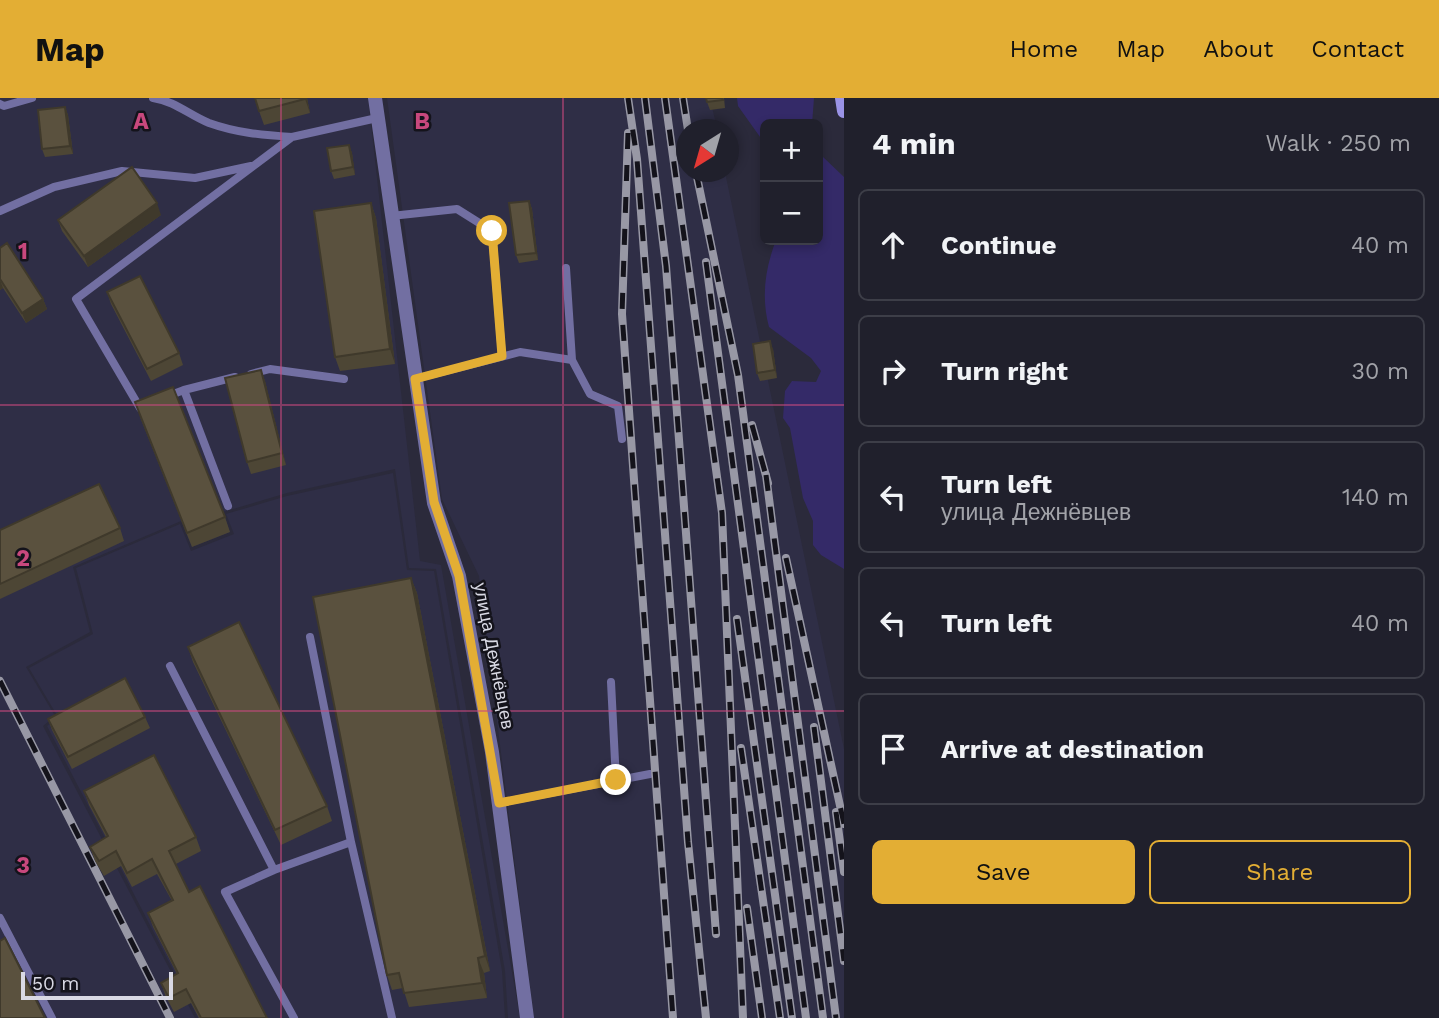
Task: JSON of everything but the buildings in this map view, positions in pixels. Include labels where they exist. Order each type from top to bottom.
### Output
[{"type":"main road","points":[[842,98],[844,111]]},
{"type":"street","name":"улица Дежнёвцев","points":[[375,98],[434,502],[459,576],[499,803],[527,1018]]},
{"type":"lane","points":[[0,104],[4,106],[32,98]]},
{"type":"lane","points":[[153,98],[169,100],[205,121],[240,134],[292,137],[377,118]]},
{"type":"lane","points":[[151,404],[140,408],[76,299],[292,137]]},
{"type":"lane","points":[[0,211],[54,187],[122,171],[195,178],[254,165]]},
{"type":"lane","points":[[391,216],[457,209],[492,231],[502,356]]},
{"type":"lane","points":[[566,268],[572,360],[590,394],[618,406],[622,439]]},
{"type":"lane","points":[[415,379],[520,352],[572,360]]},
{"type":"lane","points":[[162,399],[184,390],[270,369],[344,379]]},
{"type":"lane","points":[[184,390],[228,506]]},
{"type":"lane","points":[[310,637],[351,842],[392,1018]]},
{"type":"lane","points":[[170,666],[274,870]]},
{"type":"lane","points":[[611,682],[616,780]]},
{"type":"lane","points":[[499,803],[650,774]]},
{"type":"lane","points":[[294,1018],[225,892],[274,870],[351,842]]},
{"type":"lane","points":[[0,918],[51,1018]]},
{"type":"shaded area","points":[[0,98],[368,98],[420,561],[441,565],[520,1018],[508,1018],[505,971],[436,569],[409,568],[395,469],[287,493],[223,512],[230,532],[192,547],[181,521],[73,567],[90,632],[26,667],[55,716],[43,726],[195,1018],[0,1018]]},
{"type":"shaded area","points":[[387,98],[710,98],[715,119],[676,119],[676,182],[727,182],[844,749],[844,1018],[534,1018],[479,576],[442,499]]},
{"type":"shaded area","points":[[737,98],[814,98],[812,119],[760,119],[760,137],[738,106]]},
{"type":"shaded area","points":[[823,157],[844,177],[844,569],[821,555],[813,545],[813,521],[803,498],[790,428],[783,418],[785,391],[792,381],[816,382],[821,371],[811,358],[769,327],[765,294],[769,262],[774,245],[823,245]]},
{"type":"shaded area","points":[[393,473],[407,570],[434,571],[502,971],[505,1018],[198,1018],[47,726],[58,717],[29,668],[93,634],[76,568],[180,524],[191,551],[234,534],[226,514],[287,496]]},
{"type":"railway","points":[[628,98],[637,159],[688,842],[706,1018]]},
{"type":"railway","points":[[645,98],[666,266],[716,934]]},
{"type":"railway","points":[[665,98],[722,513],[743,1018]]},
{"type":"railway","points":[[683,98],[686,119]]},
{"type":"railway","points":[[628,133],[622,314],[673,1018]]},
{"type":"railway","points":[[698,182],[738,375],[823,1018]]},
{"type":"railway","points":[[706,262],[806,1018]]},
{"type":"railway","points":[[752,425],[768,483]]},
{"type":"railway","points":[[766,475],[836,1018]]},
{"type":"railway","points":[[786,558],[844,824]]},
{"type":"railway","points":[[737,619],[792,1018]]},
{"type":"railway","points":[[0,681],[170,1018]]},
{"type":"railway","points":[[814,727],[844,961]]},
{"type":"railway","points":[[741,748],[780,1018]]},
{"type":"railway","points":[[836,812],[844,872]]},
{"type":"railway","points":[[747,908],[762,1018]]},
{"type":"route","points":[[492,231],[502,356],[415,379],[434,502],[459,576],[499,803],[616,780]]}]
